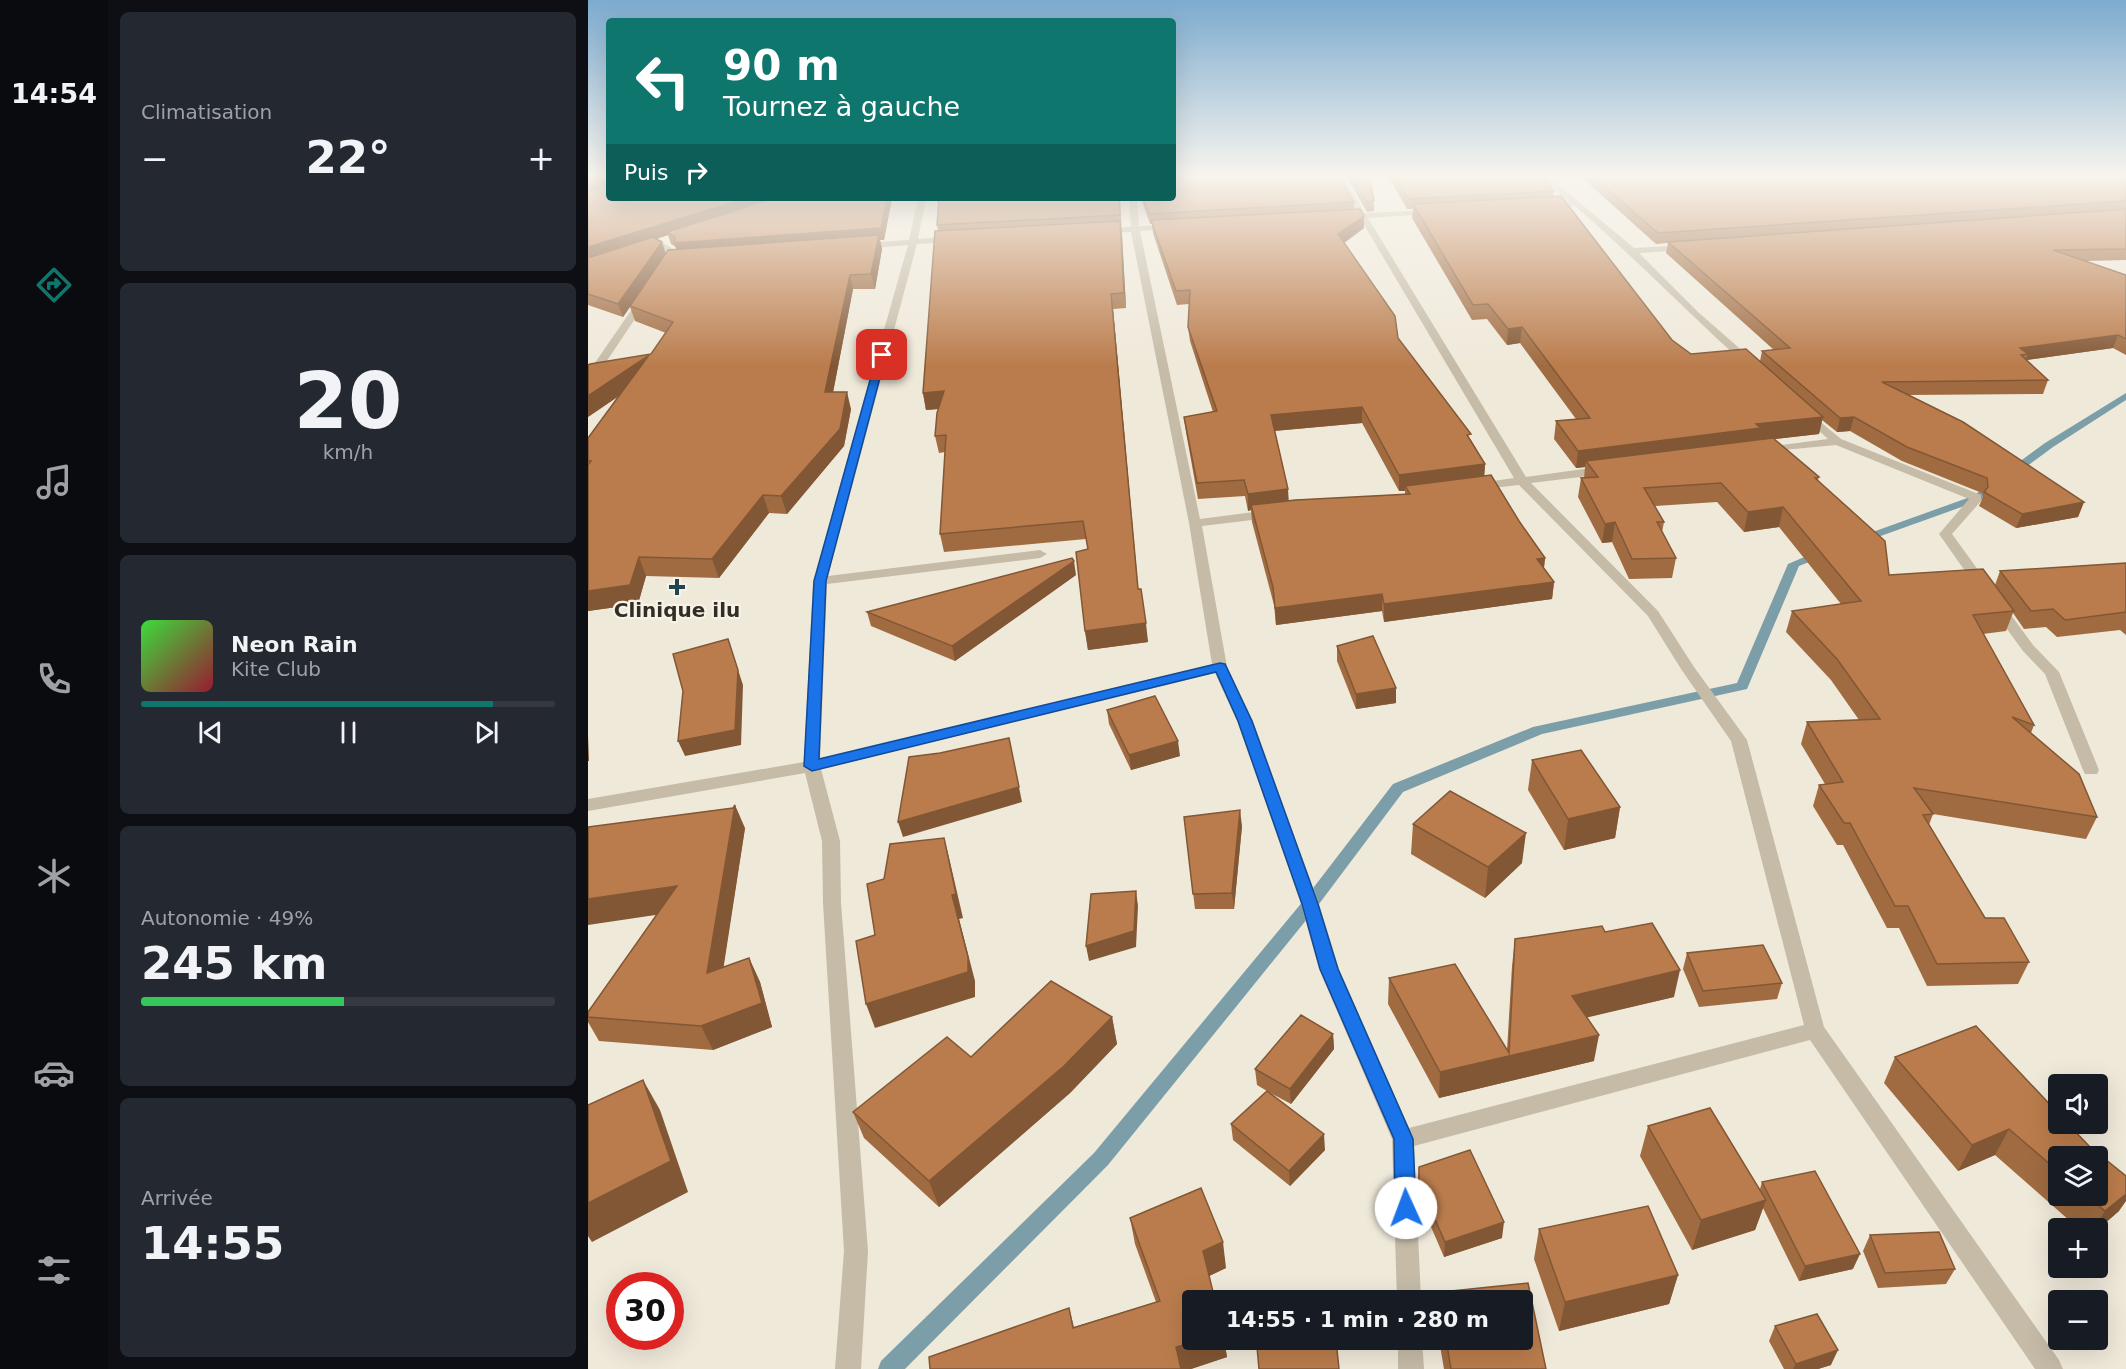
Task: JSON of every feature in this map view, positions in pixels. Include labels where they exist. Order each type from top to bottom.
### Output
[{"type":"street","points":[[848,1369],[856,1251],[832,903],[831,841],[812,766],[820,581],[914,238]]},
{"type":"street","points":[[1137,238],[1195,523],[1220,667],[1245,721],[1310,904],[1329,969],[1404,1139],[1409,1290]]},
{"type":"street","points":[[1376,238],[1522,481],[1653,614],[1688,669],[1739,740],[1815,1030],[2050,1369]]},
{"type":"street","points":[[1616,238],[1695,314],[1757,369]]},
{"type":"street","points":[[855,246],[960,239]]},
{"type":"street","points":[[657,279],[674,252],[659,244]]},
{"type":"street","points":[[1632,251],[1691,247]]},
{"type":"street","points":[[670,260],[681,260]]},
{"type":"street","points":[[588,381],[651,288]]},
{"type":"street","points":[[1802,409],[1837,441],[1977,498],[1945,534],[2028,648],[2052,672],[2091,770]]},
{"type":"street","points":[[1756,451],[1837,441]]},
{"type":"street","points":[[1464,488],[1616,469]]},
{"type":"street","points":[[1195,523],[1277,513]]},
{"type":"street","points":[[820,581],[1040,554]]},
{"type":"street","points":[[588,805],[812,766],[1220,667]]},
{"type":"street","points":[[1404,1139],[1815,1030]]},
{"type":"street","points":[[1410,1350],[1411,1369]]},
{"type":"building","points":[[588,238],[618,238],[588,247]]},
{"type":"building","points":[[650,238],[662,242],[618,304],[588,294],[588,258]]},
{"type":"building","points":[[675,238],[745,238],[674,243]]},
{"type":"building","points":[[838,238],[878,238],[871,274],[850,275],[825,392],[847,392],[840,429],[781,496],[763,495],[712,559],[639,557],[630,585],[588,591],[588,465],[591,461],[588,461],[588,438],[649,355],[588,396],[588,365],[651,354],[673,322],[630,306],[668,250]]},
{"type":"building","points":[[934,238],[1121,238],[1124,293],[1111,294],[1138,589],[1141,589],[1146,623],[1085,631],[1076,552],[1088,549],[1083,521],[940,534],[946,435],[935,436],[937,413],[944,391],[923,393]]},
{"type":"building","points":[[1157,238],[1341,238],[1395,316],[1398,338],[1471,434],[1467,435],[1485,464],[1399,475],[1362,407],[1271,415],[1288,489],[1248,494],[1244,480],[1197,483],[1184,417],[1217,411],[1188,327],[1190,290],[1176,291]]},
{"type":"building","points":[[1433,238],[1593,238],[1672,340],[1691,354],[1746,349],[1823,417],[1756,424],[1761,428],[1578,451],[1556,421],[1590,418],[1522,327],[1508,329],[1488,304],[1473,305]]},
{"type":"building","points":[[1725,238],[2126,238],[2126,249],[2053,250],[2126,275],[2126,339],[2118,335],[2020,348],[2028,354],[2021,355],[2048,380],[1882,382],[1963,422],[2084,502],[2022,514],[1984,492],[1988,487],[1987,478],[1907,447],[1854,417],[1840,418],[1762,351],[1790,348],[1668,242]]},
{"type":"building","points":[[1773,438],[1819,477],[1815,478],[1885,541],[1889,575],[1983,569],[2014,611],[1973,615],[2034,725],[2012,717],[2079,774],[2097,817],[1914,788],[1933,814],[1923,815],[1985,918],[2004,918],[2029,962],[1937,964],[1908,906],[1895,906],[1850,823],[1844,823],[1819,785],[1843,782],[1807,722],[1880,719],[1837,659],[1792,611],[1861,601],[1783,507],[1748,512],[1721,483],[1644,488],[1664,522],[1657,522],[1676,558],[1632,559],[1615,522],[1605,524],[1581,478],[1598,477],[1586,461]]},
{"type":"building","points":[[1491,475],[1545,558],[1537,559],[1554,582],[1384,604],[1382,594],[1275,608],[1273,587],[1251,505],[1296,500],[1410,494],[1405,486]]},
{"type":"building","points":[[1072,558],[1074,561],[952,646],[867,612]]},
{"type":"building","points":[[2126,563],[2126,612],[2065,620],[2053,609],[2031,611],[2000,571]]},
{"type":"building","points":[[1373,636],[1396,688],[1356,694],[1337,646]]},
{"type":"building","points":[[728,639],[738,670],[735,730],[678,741],[683,691],[673,654]]},
{"type":"building","points":[[1155,696],[1178,741],[1129,755],[1107,710]]},
{"type":"building","points":[[1009,738],[1019,787],[898,822],[909,757],[940,753]]},
{"type":"building","points":[[1581,750],[1620,807],[1568,819],[1532,760]]},
{"type":"building","points":[[1450,791],[1526,833],[1488,867],[1413,824]]},
{"type":"building","points":[[735,805],[707,973],[749,958],[762,1003],[701,1026],[588,1017],[588,1012],[677,886],[588,899],[588,827],[733,808]]},
{"type":"building","points":[[1240,810],[1232,893],[1193,894],[1184,817]]},
{"type":"building","points":[[944,838],[956,894],[952,895],[968,957],[968,972],[866,1004],[856,941],[875,935],[867,884],[884,879],[890,844]]},
{"type":"building","points":[[1136,891],[1134,931],[1086,946],[1091,894]]},
{"type":"building","points":[[1652,923],[1680,970],[1572,996],[1599,1035],[1440,1072],[1389,978],[1455,964],[1509,1053],[1515,939],[1602,926],[1605,932]]},
{"type":"building","points":[[1763,945],[1782,983],[1703,991],[1687,953]]},
{"type":"building","points":[[1051,981],[1112,1017],[1064,1066],[929,1181],[853,1112],[947,1037],[971,1057]]},
{"type":"building","points":[[1301,1015],[1333,1034],[1290,1089],[1255,1069]]},
{"type":"building","points":[[1976,1026],[2048,1102],[2048,1134],[2078,1134],[2089,1146],[2048,1146],[2048,1162],[2009,1129],[1972,1145],[1895,1057]]},
{"type":"building","points":[[643,1080],[671,1161],[588,1203],[588,1105]]},
{"type":"building","points":[[1267,1091],[1324,1134],[1289,1171],[1231,1124]]},
{"type":"building","points":[[1710,1108],[1766,1200],[1701,1220],[1648,1126]]},
{"type":"building","points":[[1470,1150],[1504,1222],[1445,1242],[1419,1183],[1419,1167]]},
{"type":"building","points":[[2108,1162],[2126,1176],[2126,1194],[2105,1211],[2099,1206],[2108,1206]]},
{"type":"building","points":[[1815,1171],[1860,1254],[1805,1266],[1762,1182]]},
{"type":"building","points":[[1201,1188],[1223,1242],[1203,1251],[1213,1290],[1182,1290],[1182,1345],[1176,1347],[1181,1369],[930,1369],[929,1357],[1069,1308],[1073,1328],[1160,1301],[1130,1218]]},
{"type":"building","points":[[1648,1206],[1678,1275],[1565,1302],[1539,1229]]},
{"type":"building","points":[[1939,1232],[1955,1269],[1885,1273],[1870,1235]]},
{"type":"building","points":[[1528,1283],[1529,1290],[1461,1290]]},
{"type":"building","points":[[1533,1307],[1546,1369],[1451,1369],[1448,1350],[1533,1350]]},
{"type":"building","points":[[1817,1314],[1838,1350],[1796,1364],[1775,1326]]},
{"type":"building","points":[[1257,1350],[1337,1350],[1339,1369],[1259,1369]]},
{"type":"waterway","points":[[1860,540],[1977,498],[2049,445],[2126,396]]},
{"type":"waterway","points":[[889,1369],[1101,1159],[1310,904],[1398,788],[1538,730],[1742,686],[1794,564],[1823,553]]},
{"type":"place","name":"Clinique ilu","points":[[677,587]]},
{"type":"route","points":[[882,355],[820,581],[812,766],[1220,667],[1245,721],[1310,904],[1329,969],[1404,1139],[1406,1208]]}]
